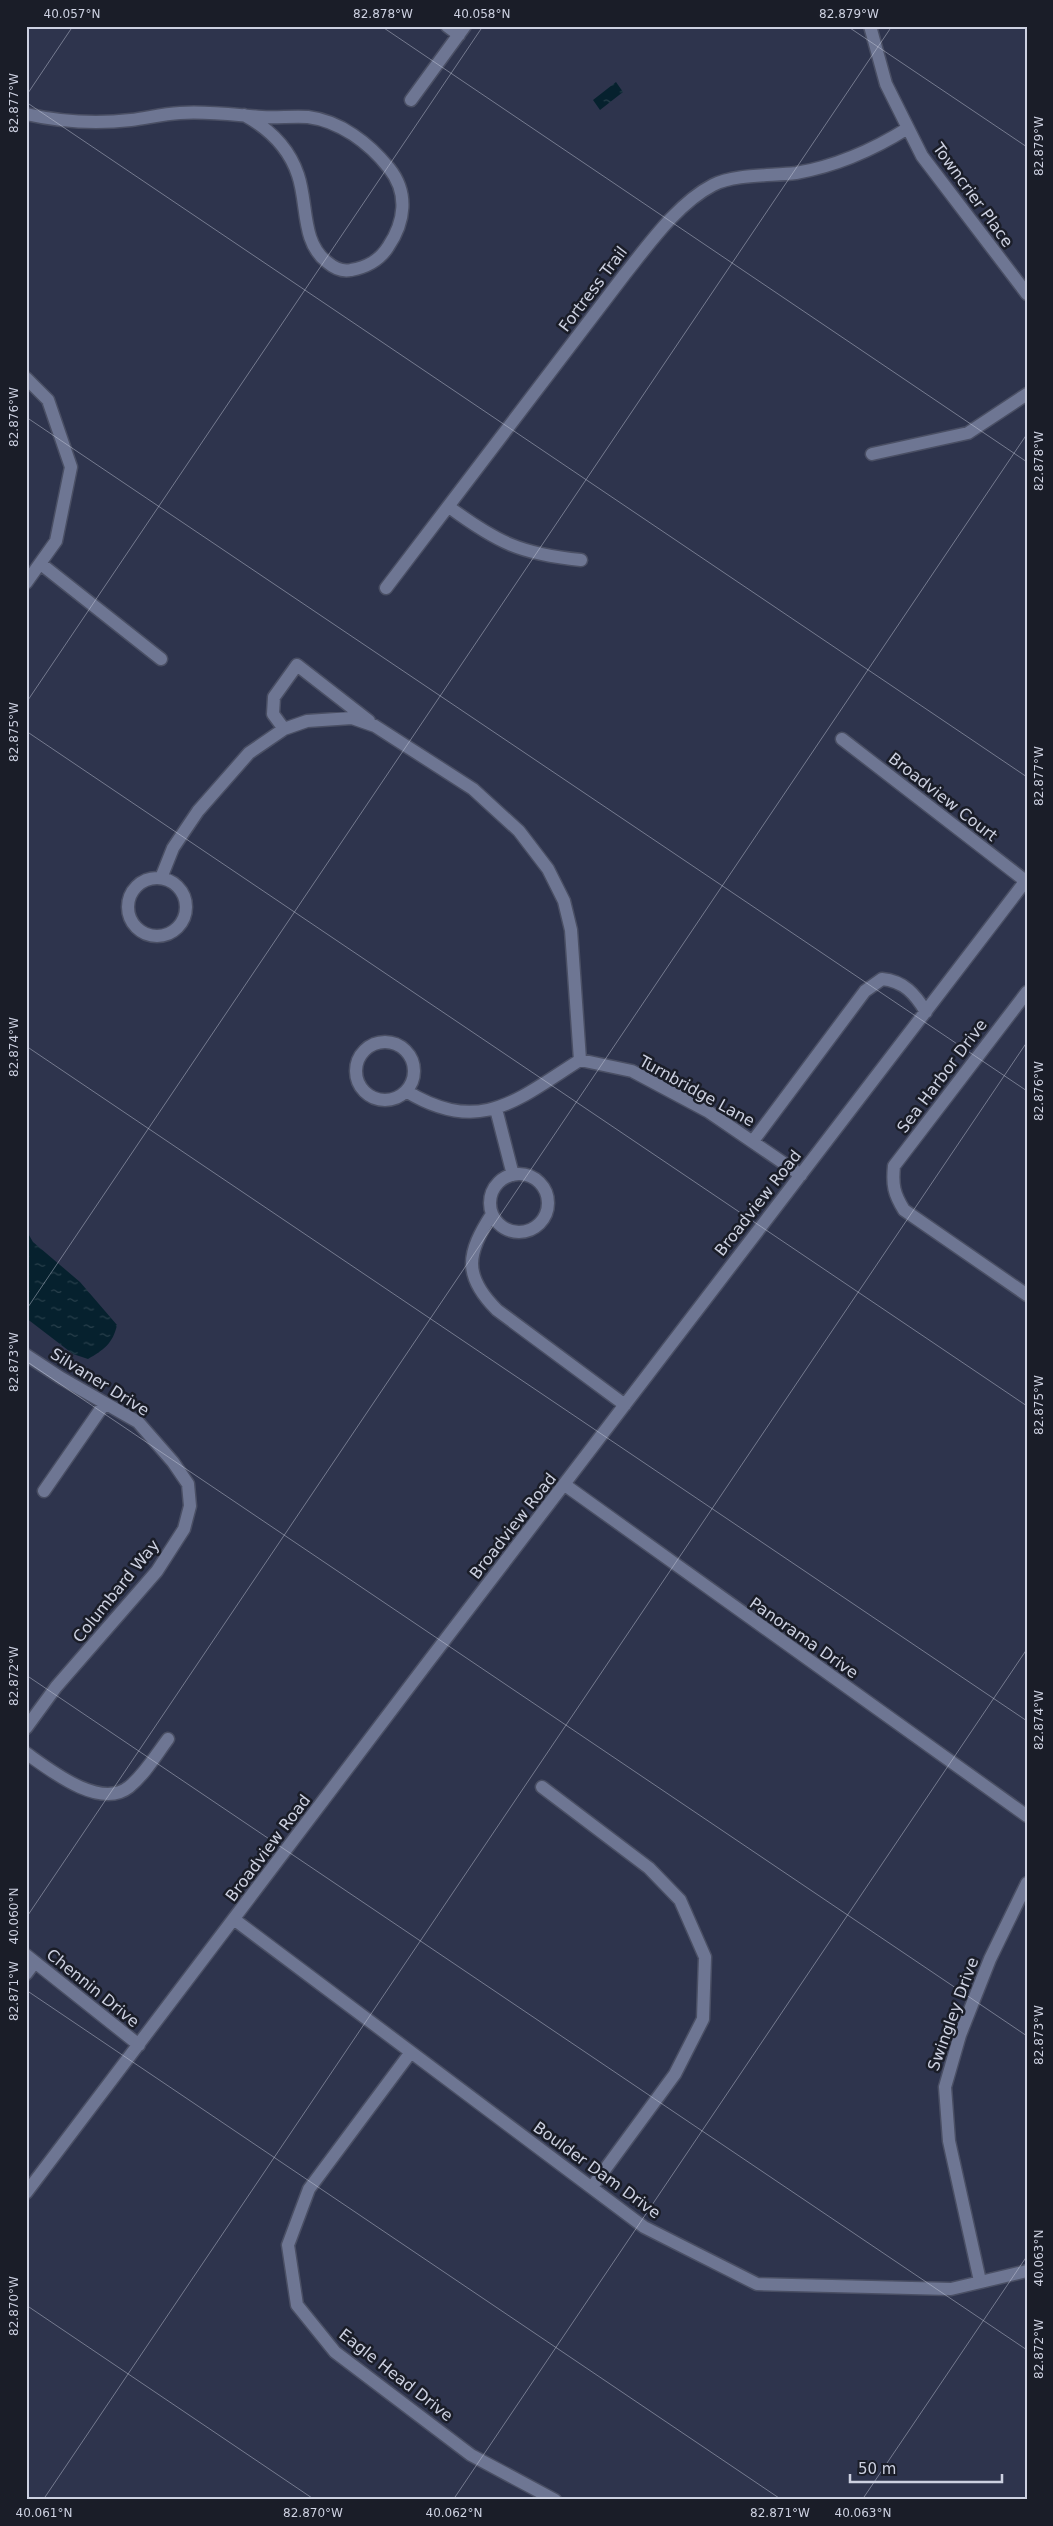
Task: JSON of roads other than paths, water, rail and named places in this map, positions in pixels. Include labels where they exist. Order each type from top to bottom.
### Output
[{"type":"street","points":[[411,100],[462,31],[446,26]]},
{"type":"street","name":"Towncrier Place","points":[[870,26],[886,84],[922,156],[1027,294]]},
{"type":"street","points":[[26,114],[58,120],[100,122],[179,113],[310,117],[331,123],[351,133],[381,158],[395,175],[403,192],[402,216],[398,232],[378,260],[360,268],[344,271],[332,266],[320,257],[312,244],[298,175],[288,155],[277,140],[261,124],[244,115]]},
{"type":"street","name":"Fortress Trail","points":[[386,588],[624,274],[658,233],[695,197],[714,184],[836,164],[874,149],[908,128]]},
{"type":"street","points":[[26,378],[48,400],[71,466],[56,541],[26,583]]},
{"type":"street","points":[[872,454],[968,433],[1027,394]]},
{"type":"street","points":[[449,507],[482,532],[519,550],[581,560]]},
{"type":"street","points":[[41,564],[161,659]]},
{"type":"street","points":[[284,729],[273,714],[274,698],[297,665],[375,726],[472,789],[519,831],[548,869],[564,901],[571,930],[580,1060],[529,1092],[496,1109],[474,1112],[440,1108],[406,1091]]},
{"type":"street","points":[[161,878],[173,848],[198,811],[249,752],[284,729],[307,721],[352,718],[375,726]]},
{"type":"street","name":"Broadview Court","points":[[842,740],[1026,881]]},
{"type":"street","points":[[151,878],[161,878],[179,888],[186,906],[184,917],[178,927],[169,933],[155,936],[144,933],[135,926],[130,917],[128,905],[130,895],[139,884],[151,878]]},
{"type":"street","name":"Broadview Road","points":[[26,2193],[235,1920],[428,1662],[1026,881]]},
{"type":"street","points":[[753,1142],[866,990],[882,979],[895,980],[917,997],[926,1012]]},
{"type":"street","name":"Sea Harbor Drive","points":[[1027,992],[894,1166],[892,1184],[895,1196],[904,1210],[1027,1295]]},
{"type":"street","points":[[379,1042],[389,1042],[401,1046],[407,1051],[414,1069],[412,1081],[406,1091],[397,1097],[384,1100],[372,1097],[363,1090],[358,1081],[356,1069],[359,1058],[367,1048],[379,1042]]},
{"type":"street","name":"Turnbridge Lane","points":[[580,1060],[632,1071],[709,1112],[801,1175]]},
{"type":"street","points":[[496,1109],[513,1175]]},
{"type":"street","points":[[513,1175],[532,1177],[541,1184],[548,1202],[546,1214],[536,1227],[520,1232],[506,1229],[497,1222],[492,1214],[490,1202],[493,1191],[501,1180],[513,1175]]},
{"type":"street","points":[[492,1214],[480,1233],[472,1260],[472,1273],[481,1294],[496,1310],[625,1405]]},
{"type":"street","name":"Silvaner Drive","points":[[26,1355],[138,1422],[173,1462]]},
{"type":"street","points":[[44,1491],[105,1403]]},
{"type":"street","name":"Columbard Way","points":[[26,1728],[56,1687],[158,1571],[184,1529],[190,1506],[188,1484],[173,1462]]},
{"type":"street","name":"Panorama Drive","points":[[565,1485],[1027,1816]]},
{"type":"street","points":[[26,1753],[58,1775],[84,1788],[98,1794],[111,1794],[128,1788],[146,1769],[168,1739]]},
{"type":"street","points":[[542,1787],[649,1868],[680,1900],[705,1957],[703,2019],[675,2074],[592,2187]]},
{"type":"street","name":"Swingley Drive","points":[[980,2281],[949,2141],[944,2087],[960,2035],[990,1959],[1027,1883]]},
{"type":"street","name":"Boulder Dam Drive","points":[[235,1920],[644,2227],[757,2284],[951,2289],[1027,2271]]},
{"type":"street","points":[[26,1974],[31,1959]]},
{"type":"street","name":"Chennin Drive","points":[[31,1959],[139,2045]]},
{"type":"street","name":"Eagle Head Drive","points":[[411,2052],[309,2189],[288,2245],[297,2305],[335,2352],[448,2438],[471,2455],[555,2500]]},
{"type":"water","points":[[616,82],[623,92],[600,110],[593,100]]},
{"type":"water","points":[[26,1230],[33,1242],[80,1282],[117,1325],[113,1337],[107,1345],[88,1359],[73,1354],[26,1318]]}]
